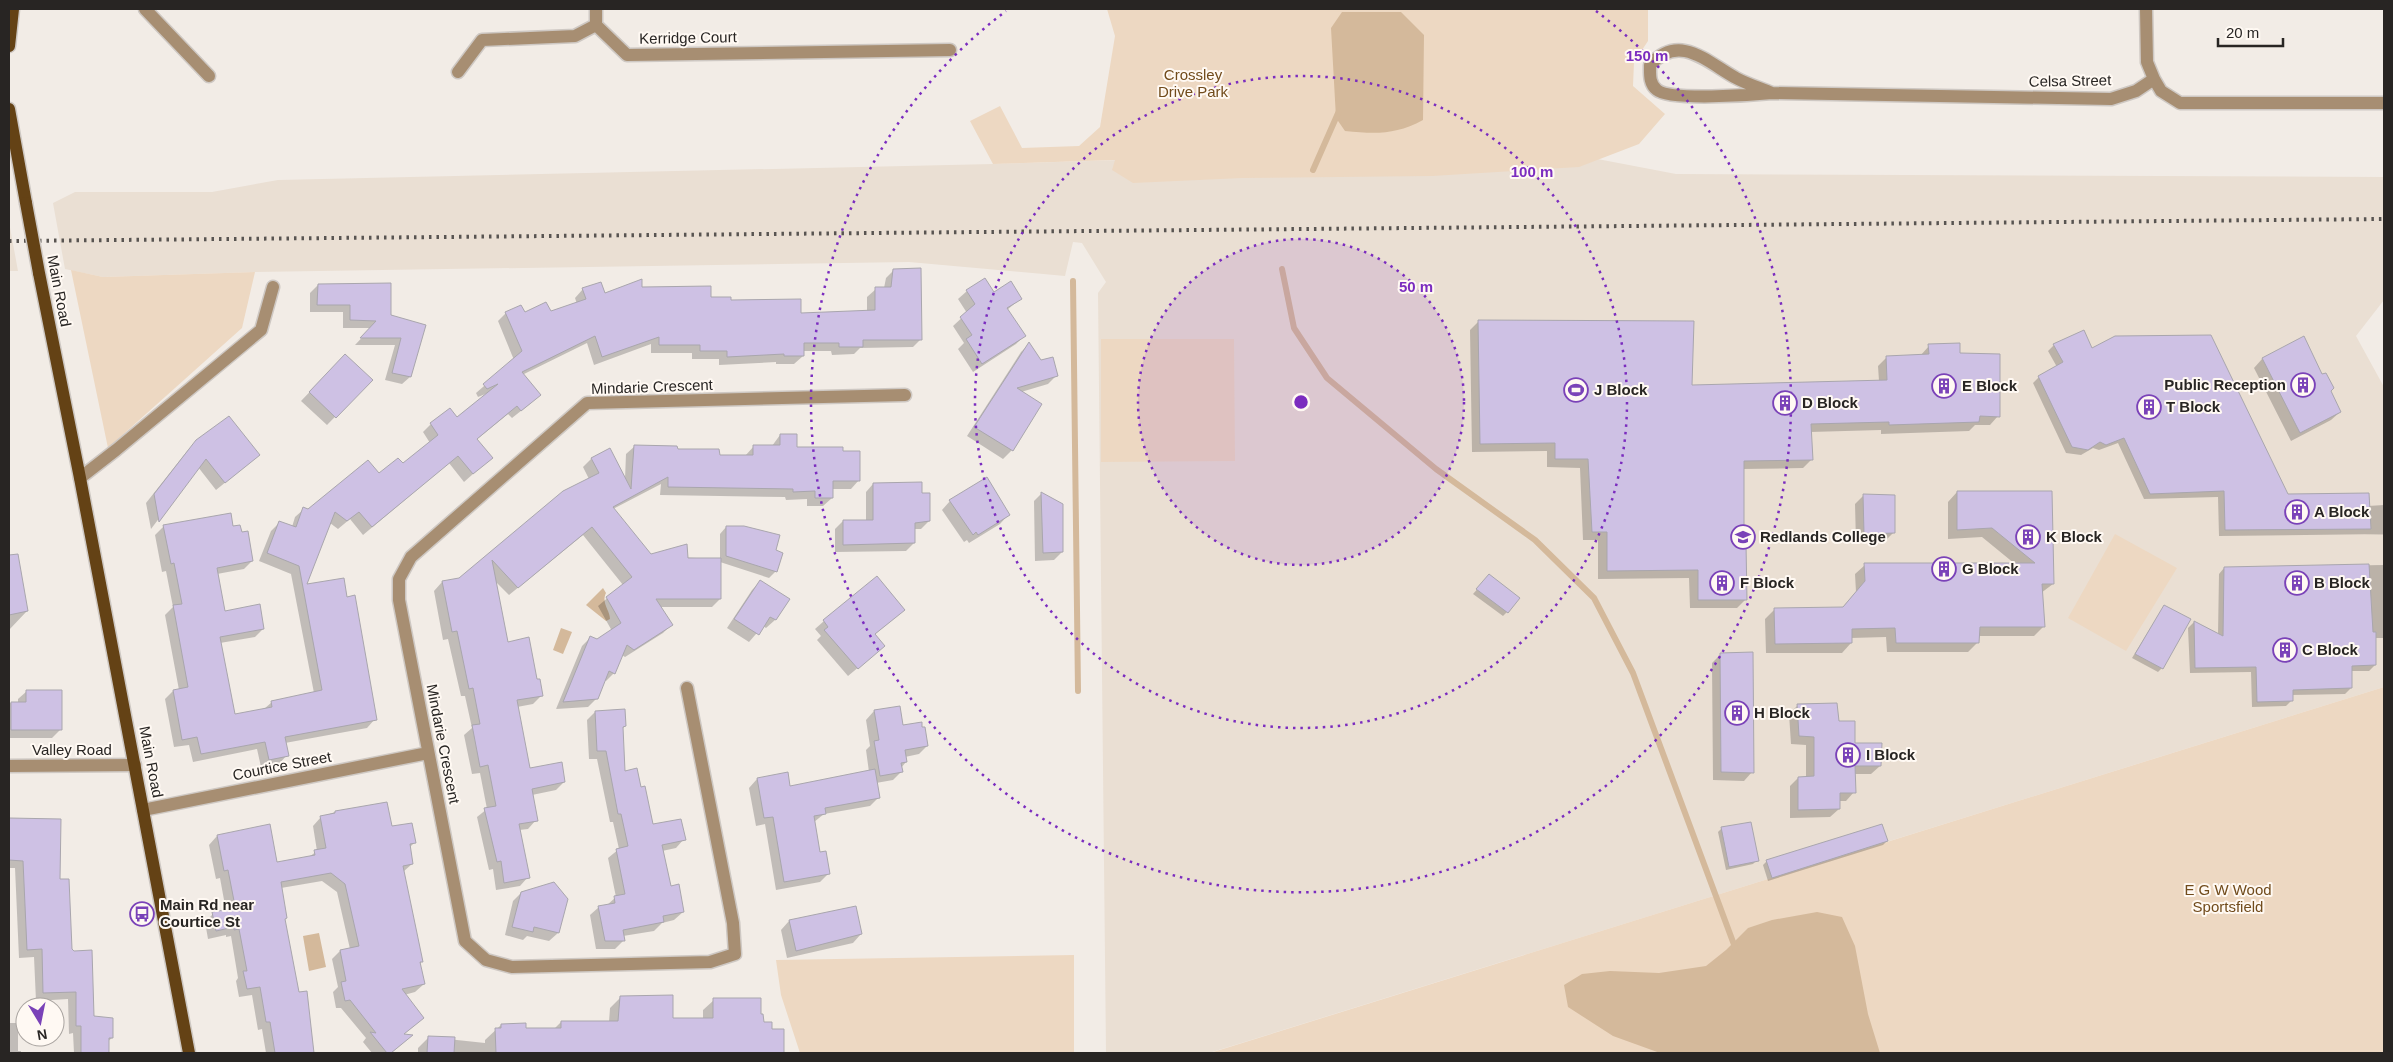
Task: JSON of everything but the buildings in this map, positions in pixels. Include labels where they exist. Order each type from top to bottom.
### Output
[{"type":"main road","points":[[9,46],[13,9]]},
{"type":"main road","name":"Main Road","points":[[9,109],[189,1053]]},
{"type":"street","points":[[145,9],[209,76]]},
{"type":"street","points":[[458,72],[482,40],[575,36],[596,26],[596,9]]},
{"type":"street","points":[[2146,9],[2147,62],[2161,91],[2180,103],[2384,103]]},
{"type":"street","name":"Kerridge Court","points":[[596,26],[627,55],[950,50]]},
{"type":"street","name":"Celsa Street","points":[[1772,93],[1736,78],[1695,52],[1666,52],[1650,65],[1652,84],[1658,91],[1668,94],[1734,96],[1772,93],[2111,99],[2136,91],[2154,79]]},
{"type":"street","points":[[80,478],[260,330],[273,287]]},
{"type":"street","name":"Mindarie Crescent","points":[[687,688],[733,923],[735,954],[710,962],[512,967],[486,960],[465,941],[399,600],[399,579],[411,557],[587,403],[905,395]]},
{"type":"street","name":"Courtice Street","points":[[143,810],[428,753]]},
{"type":"street","name":"Valley Road","points":[[9,766],[135,765]]},
{"type":"shaded area","points":[[1342,12],[1401,12],[1424,35],[1423,120],[1394,131],[1366,133],[1345,131],[1336,118],[1331,28]]},
{"type":"shaded area","name":"Redlands College","points":[[1286,155],[1587,157],[1676,174],[2384,177],[2384,300],[2356,336],[2384,387],[2384,687],[1209,1053],[1106,1053],[1098,293],[1106,282],[1082,243],[1073,242],[1065,276],[909,262],[255,272],[103,277],[65,269],[53,203],[75,192],[212,192],[278,180],[993,164]]},
{"type":"shaded area","points":[[9,222],[18,271],[9,271]]},
{"type":"shaded area","points":[[603,588],[606,593],[605,603],[610,616],[610,619],[606,621],[586,605]]},
{"type":"shaded area","points":[[561,628],[572,632],[563,654],[553,650]]},
{"type":"shaded area","points":[[1817,912],[1842,917],[1855,946],[1868,1014],[1880,1053],[1660,1053],[1613,1036],[1568,1007],[1564,985],[1582,974],[1610,971],[1659,973],[1706,966],[1726,950],[1748,928],[1772,920]]},
{"type":"shaded area","points":[[319,933],[326,967],[309,971],[303,936]]},
{"type":"green space","name":"Crossley Drive Park","points":[[1107,9],[1648,9],[1648,41],[1634,62],[1633,86],[1665,114],[1639,144],[1579,167],[1432,176],[1242,178],[1133,183],[1112,170],[1115,160],[993,164],[970,121],[1000,106],[1022,148],[1079,146],[1100,127],[1115,36]]},
{"type":"green space","points":[[71,270],[103,277],[255,272],[242,328],[108,448]]},
{"type":"green space","points":[[1101,339],[1234,339],[1235,461],[1101,462]]},
{"type":"green space","points":[[2115,534],[2177,568],[2126,651],[2068,618]]},
{"type":"green space","name":"E G W Wood Sportsfield","points":[[2384,687],[2384,1053],[1210,1053]]},
{"type":"green space","points":[[1074,955],[1074,1053],[800,1053],[781,995],[776,960]]},
{"type":"waterway","points":[[1313,170],[1339,111]]},
{"type":"waterway","points":[[1282,269],[1294,328],[1327,378],[1436,469],[1535,540],[1594,598],[1633,673],[1736,950]]},
{"type":"waterway","points":[[1073,281],[1078,691]]},
{"type":"railway","points":[[9,241],[2384,219]]},
{"type":"place","name":"Public Reception","points":[[2303,385]]},
{"type":"place","name":"E Block","points":[[1944,386]]},
{"type":"place","name":"J Block","points":[[1576,390]]},
{"type":"place","name":"D Block","points":[[1785,403]]},
{"type":"place","name":"T Block","points":[[2149,407]]},
{"type":"place","name":"A Block","points":[[2297,512]]},
{"type":"place","name":"Redlands College","points":[[1743,537]]},
{"type":"place","name":"K Block","points":[[2028,537]]},
{"type":"place","name":"G Block","points":[[1944,569]]},
{"type":"place","name":"F Block","points":[[1722,583]]},
{"type":"place","name":"B Block","points":[[2297,583]]},
{"type":"place","name":"C Block","points":[[2285,650]]},
{"type":"place","name":"H Block","points":[[1737,713]]},
{"type":"place","name":"I Block","points":[[1848,755]]},
{"type":"place","name":"Main Rd near Courtice St","points":[[142,914]]}]
